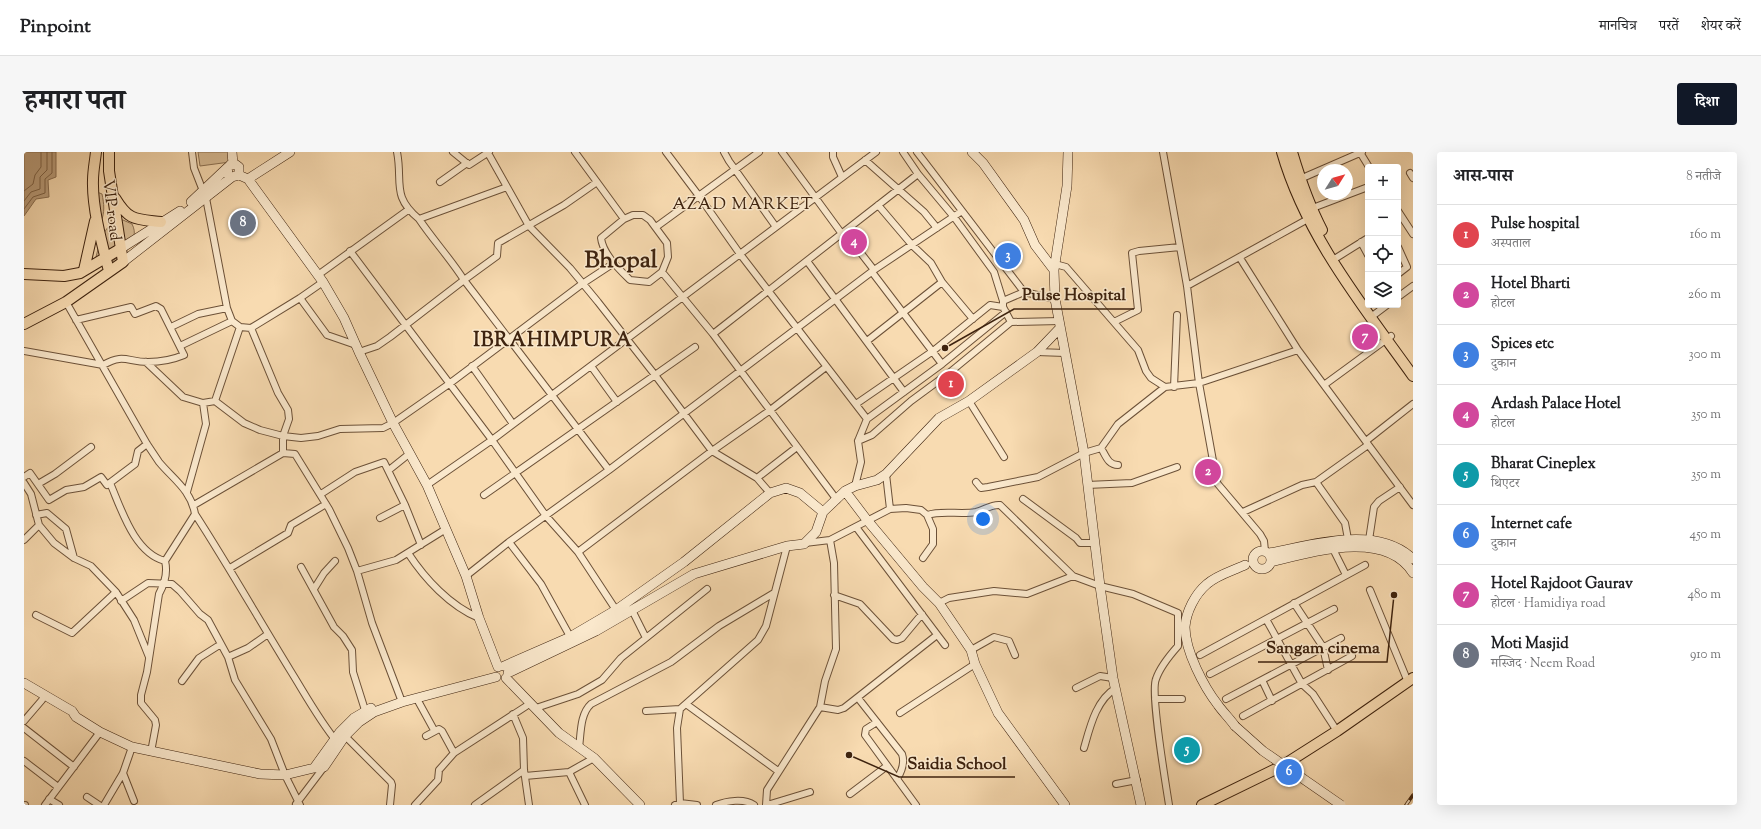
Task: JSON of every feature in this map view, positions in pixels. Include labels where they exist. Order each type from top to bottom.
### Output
[{"type":"main road","name":"VIP road","points":[[96,152],[93,181],[97,214],[109,272]]},
{"type":"main road","name":"VIP road","points":[[108,152],[112,194],[123,262]]},
{"type":"main road","points":[[232,152],[230,165],[227,172],[236,176],[248,178],[290,152]]},
{"type":"main road","points":[[1068,152],[1067,186],[1054,267],[1055,299],[1084,453],[1094,543],[1113,678],[1137,780],[1141,805]]},
{"type":"main road","points":[[1282,152],[1292,182],[1329,255],[1389,338],[1413,366]]},
{"type":"main road","points":[[1292,152],[1308,213],[1336,258],[1365,300]]},
{"type":"main road","points":[[974,153],[983,163],[1024,220],[1034,245],[1054,267]]},
{"type":"main road","points":[[24,324],[66,302],[123,262],[204,194],[230,165]]},
{"type":"main road","points":[[24,274],[64,276],[82,272],[161,222],[178,213],[204,194],[236,176]]},
{"type":"main road","points":[[248,178],[320,278],[344,318],[357,349],[446,529],[466,576],[478,618],[501,672],[559,733],[594,758],[640,805]]},
{"type":"main road","points":[[112,194],[123,211],[131,217],[161,222]]},
{"type":"main road","points":[[82,272],[97,214]]},
{"type":"main road","points":[[1371,308],[1413,376]]},
{"type":"main road","points":[[24,683],[70,716],[76,717],[100,732],[132,747],[260,774],[285,775],[324,767],[337,742],[359,722],[374,712],[401,700],[417,699],[501,672],[572,640],[619,614],[632,610],[694,574],[787,546],[804,544],[816,532],[823,512],[837,500],[845,490],[877,480],[886,474],[939,418],[969,401],[1037,352],[1060,325]]},
{"type":"main road","points":[[619,614],[647,587],[684,562],[770,493],[786,488],[800,493],[823,512]]},
{"type":"main road","points":[[845,490],[867,520],[923,587],[939,603],[970,650],[998,713],[1065,805]]},
{"type":"main road","points":[[1268,555],[1348,539],[1369,540],[1387,543],[1404,550],[1412,565]]},
{"type":"main road","points":[[1341,805],[1263,750],[1236,726],[1210,692],[1196,666],[1188,643],[1185,626],[1186,621],[1191,605],[1207,584],[1245,565],[1257,552],[1268,555],[1333,549],[1348,546],[1381,550],[1412,565]]},
{"type":"main road","points":[[1245,565],[1264,569],[1269,566],[1268,555]]},
{"type":"main road","points":[[1253,557],[1253,562],[1256,567]]},
{"type":"main road","points":[[647,587],[653,598]]},
{"type":"main road","points":[[314,768],[337,742],[354,718],[365,710],[501,672]]},
{"type":"main road","points":[[1202,805],[1282,766],[1337,731],[1410,680]]},
{"type":"main road","points":[[24,690],[43,697]]},
{"type":"street","points":[[192,152],[194,168],[204,194],[227,308],[232,321],[240,327],[251,328],[300,298],[350,251],[408,210]]},
{"type":"street","points":[[397,152],[400,166],[399,193],[408,210],[418,219],[449,258],[464,280],[609,470]]},
{"type":"street","points":[[453,152],[469,165],[488,153],[529,226],[570,268],[655,375],[712,451],[757,478],[770,493]]},
{"type":"street","points":[[575,152],[624,219]]},
{"type":"street","points":[[666,152],[740,254],[867,419]]},
{"type":"street","points":[[724,152],[735,170],[776,227]]},
{"type":"street","points":[[656,227],[759,152]]},
{"type":"street","points":[[782,152],[842,234],[846,234],[942,364]]},
{"type":"street","points":[[833,152],[833,157],[842,177]]},
{"type":"street","points":[[426,486],[492,440],[876,152]]},
{"type":"street","points":[[903,152],[918,174],[954,217],[994,272],[1004,307],[1011,322]]},
{"type":"street","points":[[917,152],[1024,292],[1055,299]]},
{"type":"street","points":[[1163,152],[1187,286],[1199,383],[1217,483],[1264,541],[1268,555]]},
{"type":"street","points":[[1300,179],[1361,153],[1367,164]]},
{"type":"street","points":[[865,160],[924,212],[938,228]]},
{"type":"street","points":[[440,182],[467,163]]},
{"type":"street","points":[[713,334],[918,174]]},
{"type":"street","points":[[300,298],[327,334],[357,349],[377,346],[497,256],[498,243],[564,205],[597,182]]},
{"type":"street","points":[[418,219],[506,187]]},
{"type":"street","points":[[1187,286],[1240,258],[1308,213],[1365,188]]},
{"type":"street","points":[[878,206],[912,245],[931,263],[942,282],[973,319]]},
{"type":"street","points":[[466,576],[509,542],[741,372],[873,271],[962,211]]},
{"type":"street","points":[[643,215],[656,227],[667,243],[668,257],[662,272],[649,282],[630,280],[614,263],[601,242],[601,238],[624,219],[643,215]]},
{"type":"street","points":[[1401,216],[1413,234]]},
{"type":"street","points":[[1336,258],[1365,240]]},
{"type":"street","points":[[1361,242],[1365,249]]},
{"type":"street","points":[[1114,322],[1138,310],[1132,253],[1180,247]]},
{"type":"street","points":[[350,251],[492,440],[546,516],[578,552],[619,614]]},
{"type":"street","points":[[1401,253],[1408,267],[1401,272]]},
{"type":"street","points":[[1240,258],[1298,350],[1413,505]]},
{"type":"street","points":[[807,261],[904,392]]},
{"type":"street","points":[[146,362],[183,397],[203,403],[215,401],[244,423],[260,430],[283,436],[301,438],[318,436],[340,429],[383,428],[394,423],[449,384],[582,284],[614,263]]},
{"type":"street","points":[[1054,267],[1066,267],[1138,350],[1146,371],[1151,378],[1165,388]]},
{"type":"street","points":[[662,272],[713,334],[837,500]]},
{"type":"street","points":[[867,341],[942,282]]},
{"type":"street","points":[[1401,295],[1413,286]]},
{"type":"street","points":[[855,486],[861,462],[858,441],[867,419],[942,364],[1004,307],[1024,292]]},
{"type":"street","points":[[66,302],[147,444],[159,462],[187,492],[194,505],[195,514],[230,568],[268,634],[322,722],[337,742]]},
{"type":"street","points":[[856,404],[933,351],[990,305],[1004,307]]},
{"type":"street","points":[[24,351],[103,365],[112,360],[121,358],[146,362],[167,361],[184,355],[161,309],[156,306],[135,314],[131,307],[76,320]]},
{"type":"street","points":[[170,326],[198,314],[227,308]]},
{"type":"street","points":[[1375,314],[1383,308]]},
{"type":"street","points":[[1174,387],[1176,315]]},
{"type":"street","points":[[180,346],[232,321]]},
{"type":"street","points":[[858,441],[872,435],[911,401],[949,373],[1011,322],[1060,325]]},
{"type":"street","points":[[215,401],[240,327]]},
{"type":"street","points":[[251,328],[278,393],[288,410],[289,419],[283,436],[283,453]]},
{"type":"street","points":[[1324,385],[1389,338]]},
{"type":"street","points":[[484,495],[695,347]]},
{"type":"street","points":[[976,482],[981,488],[1038,477],[1084,453],[1101,448],[1118,424],[1165,388],[1199,383],[1298,350]]},
{"type":"street","points":[[1037,352],[1065,353]]},
{"type":"street","points":[[472,366],[513,424]]},
{"type":"street","points":[[591,366],[617,402]]},
{"type":"street","points":[[578,552],[712,451],[770,411],[826,367]]},
{"type":"street","points":[[969,401],[1004,457]]},
{"type":"street","points":[[187,492],[206,424],[203,403]]},
{"type":"street","points":[[1242,512],[1302,485],[1316,482],[1367,443],[1413,404]]},
{"type":"street","points":[[24,477],[30,473],[49,500],[66,490],[84,487],[101,477],[107,485],[135,464],[138,451],[147,444]]},
{"type":"street","points":[[38,484],[55,474],[91,447]]},
{"type":"street","points":[[757,478],[797,447]]},
{"type":"street","points":[[1101,448],[1109,462],[1112,465],[1118,465]]},
{"type":"street","points":[[194,505],[283,453],[295,454],[321,494],[348,548],[357,571],[372,623],[401,700]]},
{"type":"street","points":[[389,470],[409,454]]},
{"type":"street","points":[[321,494],[355,472],[382,462],[387,464],[421,545]]},
{"type":"street","points":[[1087,485],[1132,484],[1177,468]]},
{"type":"street","points":[[886,474],[890,509]]},
{"type":"street","points":[[1316,482],[1345,523],[1348,539]]},
{"type":"street","points":[[24,483],[31,494],[39,525],[54,543],[74,558],[91,566],[116,592],[134,620],[149,658]]},
{"type":"street","points":[[110,483],[134,536],[148,551],[165,561]]},
{"type":"street","points":[[1369,540],[1374,507],[1379,501],[1400,487]]},
{"type":"street","points":[[1022,500],[1076,538],[1080,543],[1094,543]]},
{"type":"street","points":[[230,568],[288,533],[291,526],[326,504]]},
{"type":"street","points":[[927,515],[934,513],[976,512],[995,504],[1000,505],[1073,576],[1100,586],[1133,594],[1178,613],[1178,646],[1170,655],[1155,680],[1155,699],[1169,805]]},
{"type":"street","points":[[380,518],[405,505]]},
{"type":"street","points":[[804,544],[830,540],[890,509],[906,508],[921,510],[927,515],[933,529],[933,544],[923,558]]},
{"type":"street","points":[[36,515],[47,512],[66,530],[74,558]]},
{"type":"street","points":[[150,752],[156,724],[155,720],[141,703],[141,695],[147,672],[159,594],[164,584],[167,570],[165,561],[195,514]]},
{"type":"street","points":[[24,540],[39,525]]},
{"type":"street","points":[[856,527],[946,645]]},
{"type":"street","points":[[357,571],[396,560],[446,529]]},
{"type":"street","points":[[810,792],[766,805],[767,790],[820,707],[825,681],[836,649],[834,563],[830,540]]},
{"type":"street","points":[[509,542],[541,584],[572,640]]},
{"type":"street","points":[[646,711],[680,709],[758,640],[766,626],[787,546]]},
{"type":"street","points":[[1333,549],[1346,575]]},
{"type":"street","points":[[408,553],[434,586],[466,613],[478,618]]},
{"type":"street","points":[[314,590],[324,573],[334,561]]},
{"type":"street","points":[[1200,655],[1365,565]]},
{"type":"street","points":[[301,567],[334,627],[343,636],[352,650],[353,672],[365,710]]},
{"type":"street","points":[[939,603],[950,598],[994,591],[1027,594],[1073,576]]},
{"type":"street","points":[[121,601],[148,583],[172,584],[200,614],[208,620],[228,657],[235,680],[271,739],[298,804]]},
{"type":"street","points":[[415,805],[438,780],[439,770],[454,753],[513,714],[533,706],[578,694],[602,680],[621,658],[708,589]]},
{"type":"street","points":[[1370,590],[1410,680]]},
{"type":"street","points":[[36,615],[72,633],[116,592]]},
{"type":"street","points":[[579,748],[586,708],[591,704],[667,664],[719,626],[774,593]]},
{"type":"street","points":[[834,595],[860,604],[893,639],[896,640],[902,638],[922,614]]},
{"type":"street","points":[[1294,603],[1323,647],[1328,670]]},
{"type":"street","points":[[1210,674],[1276,638],[1334,609]]},
{"type":"street","points":[[632,610],[646,638]]},
{"type":"street","points":[[1266,618],[1302,684],[1313,694],[1337,731]]},
{"type":"street","points":[[228,657],[248,648],[268,634]]},
{"type":"street","points":[[820,707],[838,710],[844,708],[937,634]]},
{"type":"street","points":[[970,650],[994,637],[1009,641],[1015,655]]},
{"type":"street","points":[[1226,699],[1341,638]]},
{"type":"street","points":[[182,681],[199,658],[221,644]]},
{"type":"street","points":[[1243,716],[1352,656]]},
{"type":"street","points":[[900,713],[975,664]]},
{"type":"street","points":[[1076,688],[1100,676],[1113,678]]},
{"type":"street","points":[[1262,680],[1272,701]]},
{"type":"street","points":[[1084,748],[1091,721],[1106,694],[1116,688]]},
{"type":"street","points":[[24,721],[43,697]]},
{"type":"street","points":[[858,698],[898,748],[904,760],[901,772],[897,779]]},
{"type":"street","points":[[417,699],[434,730]]},
{"type":"street","points":[[1155,699],[1182,699]]},
{"type":"street","points":[[686,704],[778,771]]},
{"type":"street","points":[[680,709],[678,728],[678,804],[697,805]]},
{"type":"street","points":[[513,714],[524,738],[525,773],[529,805]]},
{"type":"street","points":[[877,722],[866,729],[865,735],[916,805]]},
{"type":"street","points":[[24,728],[74,767]]},
{"type":"street","points":[[426,736],[434,730],[439,729],[442,731],[454,753]]},
{"type":"street","points":[[45,805],[100,732]]},
{"type":"street","points":[[345,736],[391,782],[390,805]]},
{"type":"street","points":[[104,805],[123,772],[132,747]]},
{"type":"street","points":[[475,805],[525,773],[569,772],[594,758]]},
{"type":"street","points":[[24,761],[58,787]]},
{"type":"street","points":[[850,794],[888,766]]},
{"type":"street","points":[[298,804],[324,767]]},
{"type":"street","points":[[123,772],[134,800]]},
{"type":"street","points":[[569,772],[584,805]]},
{"type":"street","points":[[1116,784],[1137,780]]},
{"type":"street","points":[[87,797],[99,805]]},
{"type":"street","points":[[49,799],[59,805]]},
{"type":"street","points":[[716,805],[724,802],[747,801],[754,805]]},
{"type":"shaded area","points":[[198,152],[228,152],[230,162],[200,166]]},
{"type":"shaded area","points":[[97,192],[102,194],[103,201],[104,211],[101,222]]},
{"type":"shaded area","points":[[123,220],[132,224],[134,230],[134,236],[129,247],[109,263],[97,261],[96,257],[99,245],[107,228],[111,224]]},
{"type":"water","points":[[24,152],[56,152],[56,177],[48,180],[49,197],[36,199],[24,216]]},
{"type":"railway","points":[[1406,805],[1413,795]]},
{"type":"place","name":"Moti Masjid","points":[[243,223]]},
{"type":"place","name":"Ardash Palace Hotel","points":[[854,242]]},
{"type":"place","name":"Spices etc","points":[[1008,256]]},
{"type":"place","name":"Hotel Rajdoot Gaurav","points":[[1365,337]]},
{"type":"place","name":"Pulse Hospital","points":[[945,348]]},
{"type":"place","name":"Pulse hospital","points":[[951,384]]},
{"type":"place","name":"Hotel Bharti","points":[[1208,472]]},
{"type":"place","name":"Sangam cinema","points":[[1394,595]]},
{"type":"place","name":"Bharat Cineplex","points":[[1187,750]]},
{"type":"place","name":"Saidia School","points":[[849,755]]},
{"type":"place","name":"Internet cafe","points":[[1289,772]]},
{"type":"district","name":"AZAD MARKET","points":[[743,203]]},
{"type":"district","name":"Bhopal","points":[[621,259]]},
{"type":"district","name":"IBRAHIMPURA","points":[[553,339]]}]
